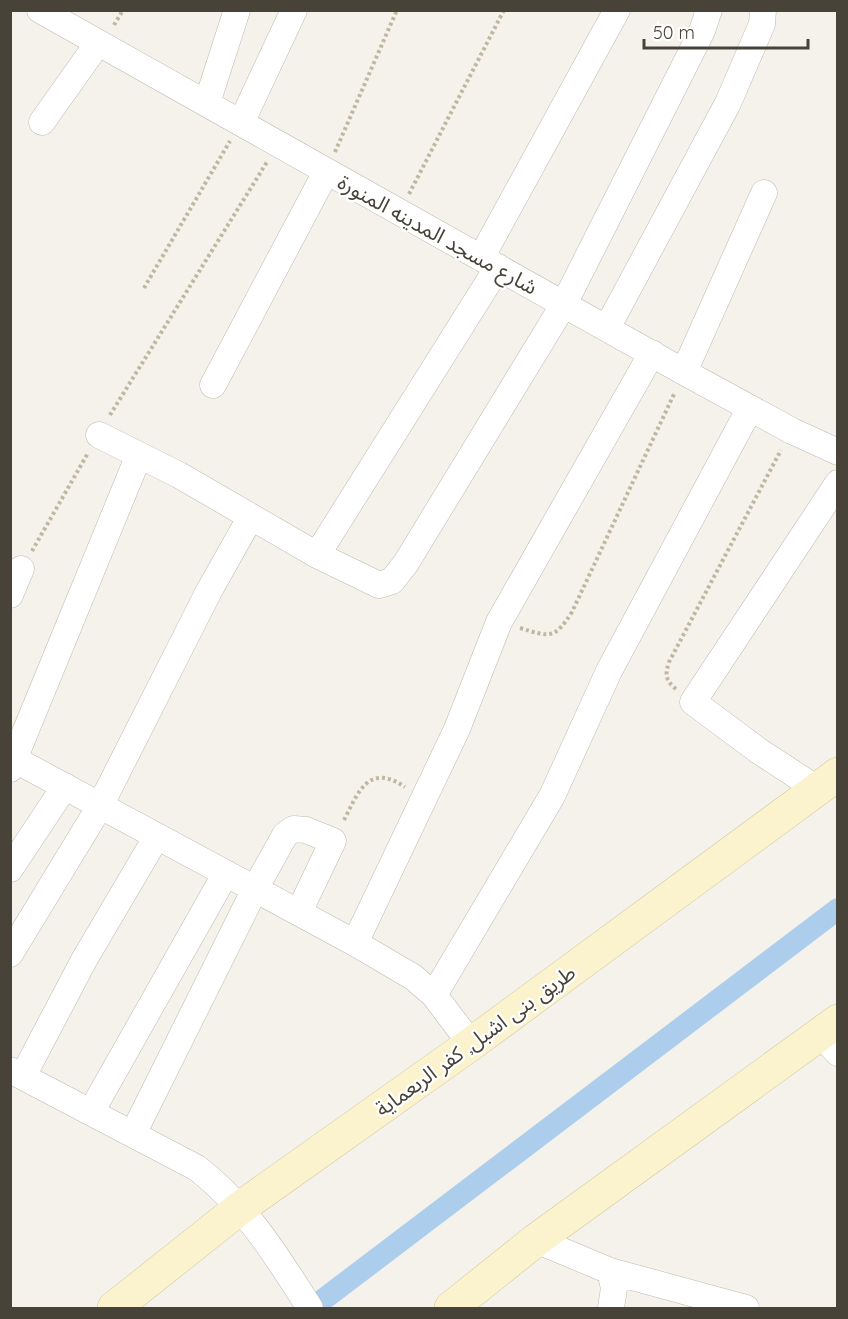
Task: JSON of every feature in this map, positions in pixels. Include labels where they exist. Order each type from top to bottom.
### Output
[{"type":"street","name":"شارع مسجد المدينه المنورة","points":[[40,10],[684,372],[792,431],[837,452]]},
{"type":"street","points":[[207,103],[237,10]]},
{"type":"street","points":[[241,123],[294,10]]},
{"type":"street","points":[[317,555],[489,262],[617,10]]},
{"type":"street","points":[[99,435],[227,501],[250,518],[317,555],[379,585],[392,581],[406,563],[564,304],[702,31],[709,10]]},
{"type":"street","points":[[607,328],[728,103],[762,24],[763,10]]},
{"type":"street","points":[[42,122],[98,43]]},
{"type":"street","points":[[213,385],[326,172]]},
{"type":"street","points":[[684,372],[764,193]]},
{"type":"street","points":[[355,943],[457,729],[499,622],[652,353]]},
{"type":"street","points":[[434,995],[552,796],[609,671],[750,408]]},
{"type":"street","points":[[139,455],[12,762],[65,786],[299,912],[413,977],[434,995],[471,1044]]},
{"type":"street","points":[[827,781],[759,751],[693,702],[837,483]]},
{"type":"street","points":[[10,954],[100,806],[209,591],[250,518]]},
{"type":"street","points":[[10,595],[21,570]]},
{"type":"street","name":"طريق بنى اشبل, كفر الربعماية","points":[[114,1308],[250,1219],[471,1044],[827,781]]},
{"type":"street","points":[[10,869],[65,786]]},
{"type":"street","points":[[133,1134],[255,889],[285,835],[293,829],[306,830],[333,841],[299,912]]},
{"type":"street","points":[[157,836],[17,1073],[197,1168],[214,1181],[250,1219],[310,1308]]},
{"type":"street","points":[[91,1112],[226,873]]},
{"type":"street","points":[[451,1308],[536,1240],[832,1036]]},
{"type":"street","points":[[536,1240],[610,1271],[706,1303],[746,1308]]},
{"type":"street","points":[[610,1271],[614,1288],[611,1308]]},
{"type":"path","points":[[326,172],[397,10]]},
{"type":"path","points":[[399,213],[504,10]]},
{"type":"path","points":[[144,288],[241,123]]},
{"type":"path","points":[[21,570],[99,435],[278,144]]},
{"type":"path","points":[[499,622],[545,636],[555,634],[561,628],[572,612],[684,372]]},
{"type":"path","points":[[693,702],[668,682],[665,673],[669,662],[792,431]]},
{"type":"path","points":[[333,841],[360,790],[369,780],[380,778],[399,784],[423,800]]},
{"type":"waterway","points":[[312,1308],[838,909]]}]
